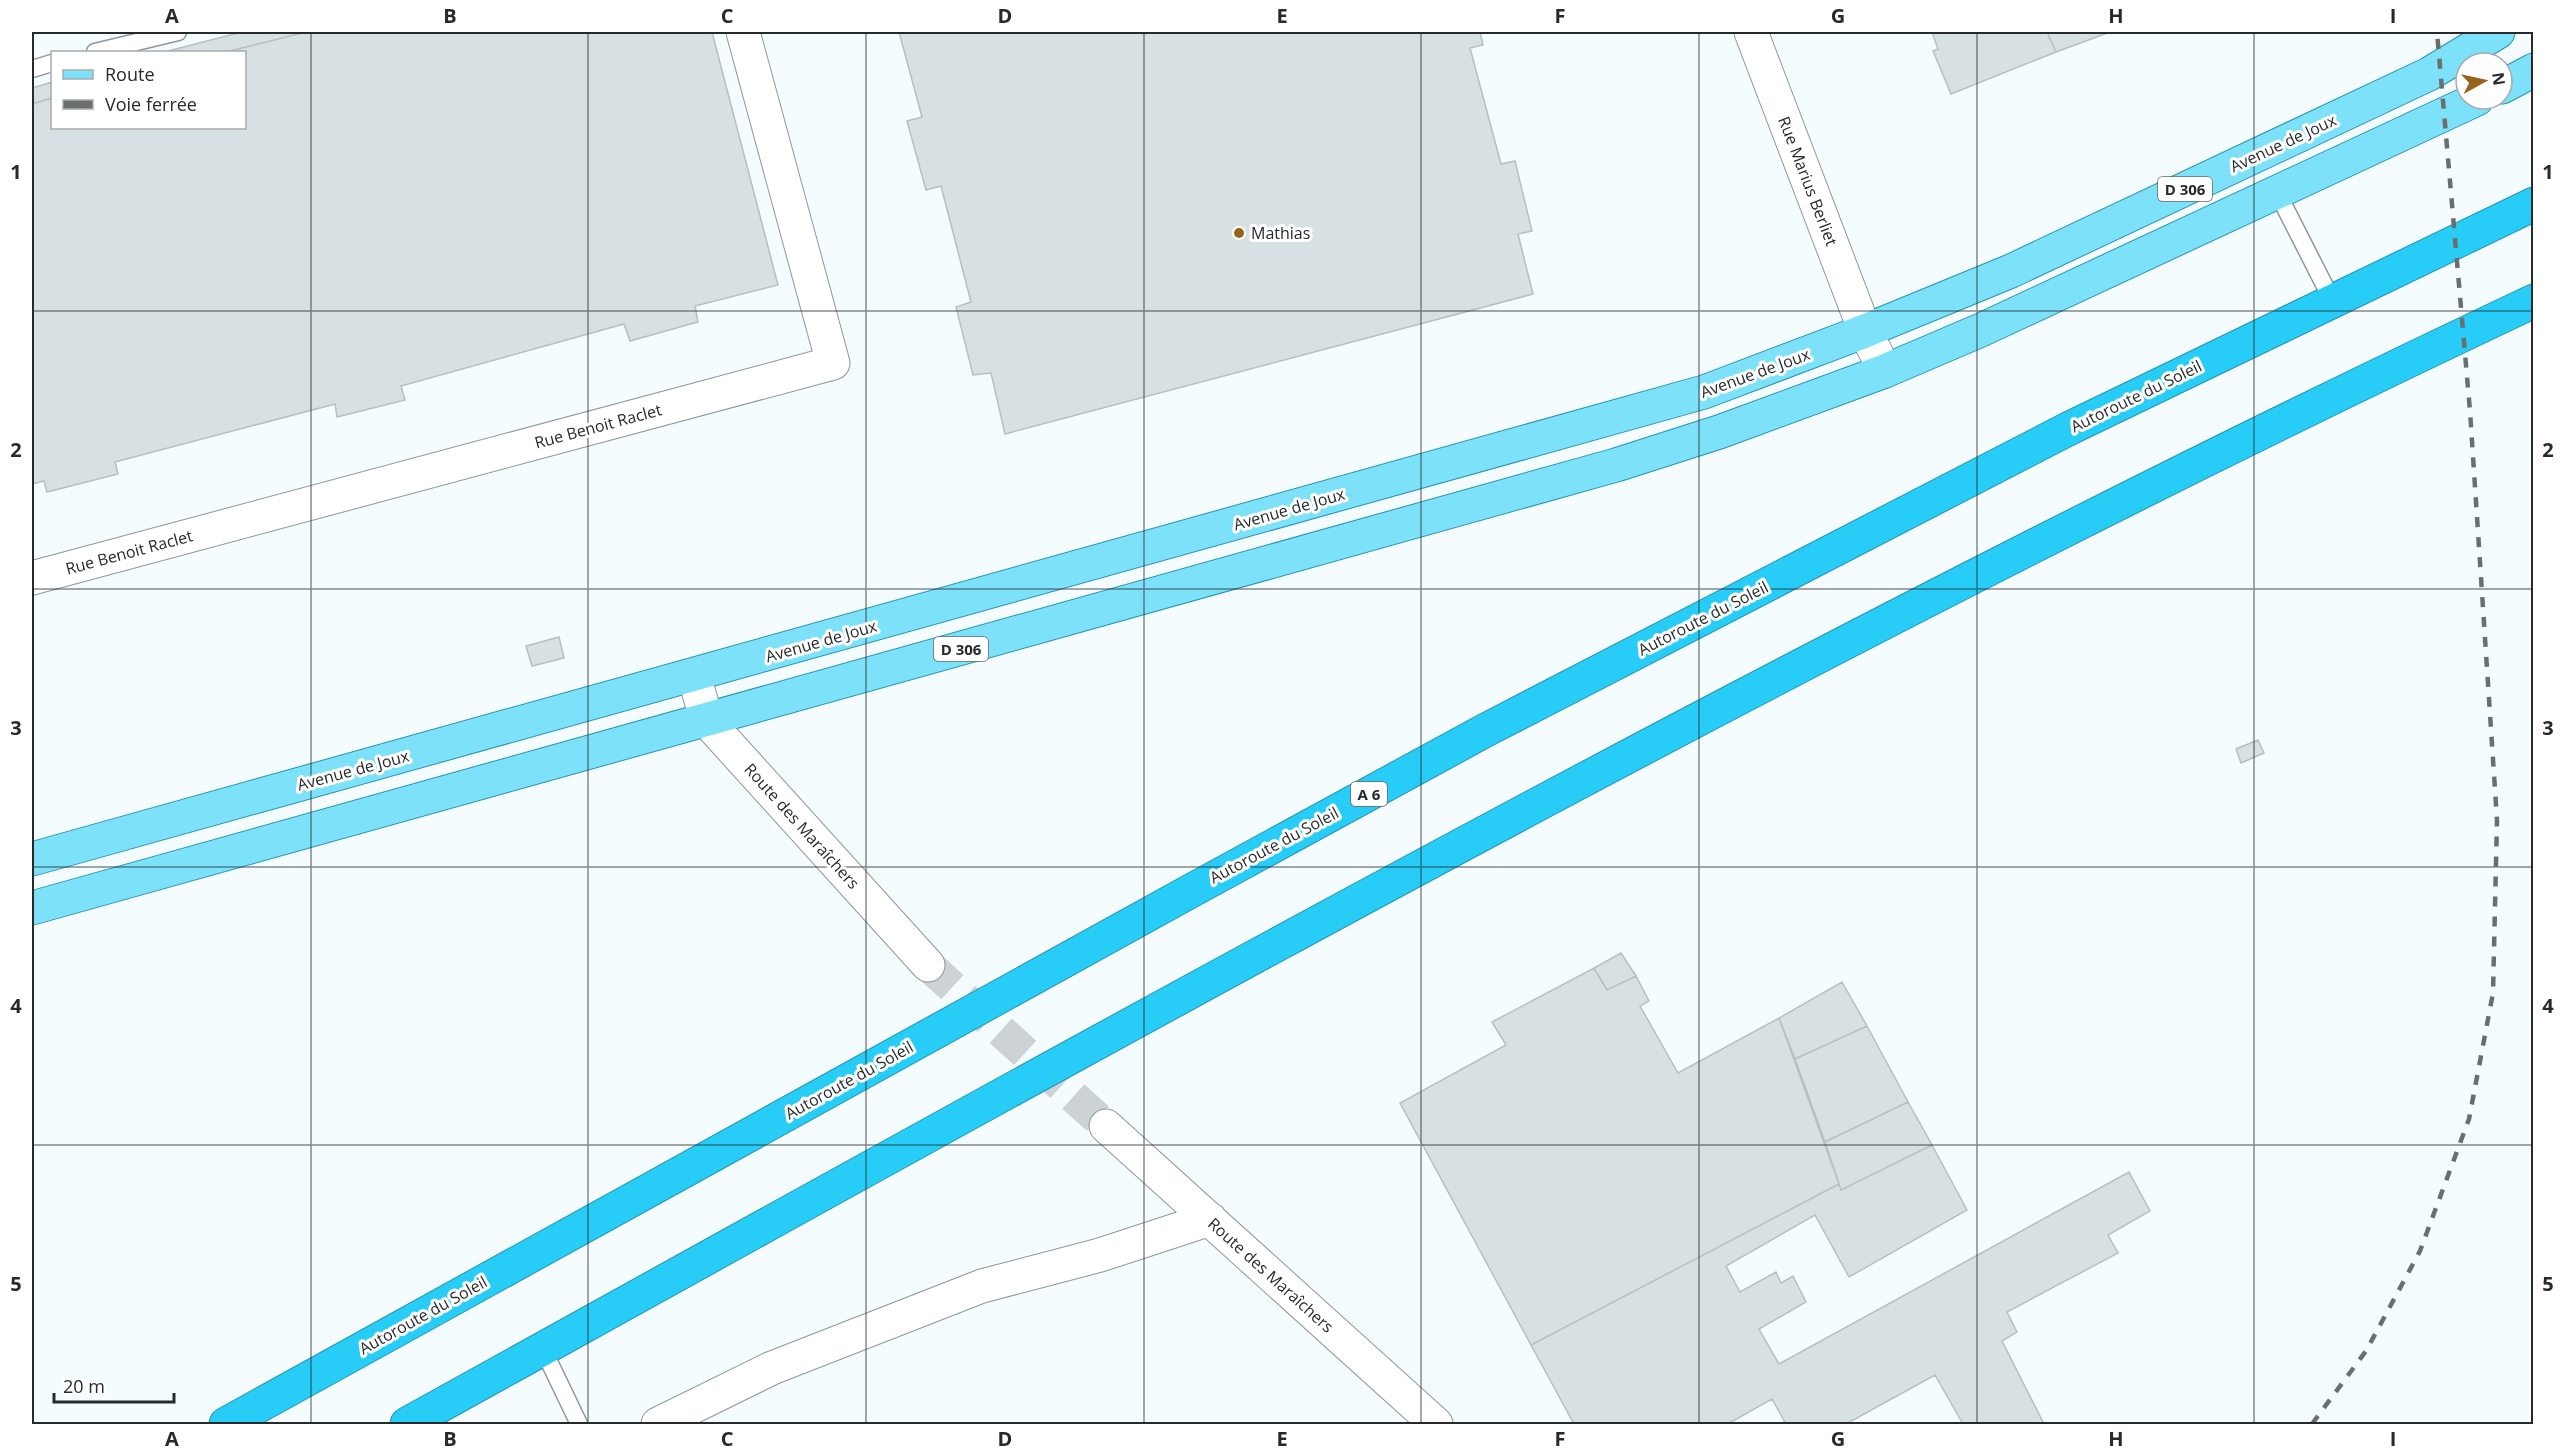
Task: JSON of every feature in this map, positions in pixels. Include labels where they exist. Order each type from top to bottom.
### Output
[{"type":"highway","name":"Autoroute du Soleil","points":[[226,1425],[1484,731],[2068,429],[2534,204]]},
{"type":"highway","points":[[407,1425],[1249,958],[1595,773],[1836,646],[2108,508],[2403,362],[2534,301]]},
{"type":"main road","name":"Avenue de Joux","points":[[32,859],[694,676],[1704,392],[1865,331],[2011,271],[2418,79],[2498,32]]},
{"type":"main road","points":[[2514,81],[2534,70]]},
{"type":"main road","name":"D 306","points":[[32,908],[1616,465],[1719,432],[1885,371],[1992,326],[2454,110]]},
{"type":"main road","points":[[1209,532],[1220,576]]},
{"type":"street","name":"Rue Benoit Raclet","points":[[32,578],[833,363],[742,32]]},
{"type":"street","name":"Rue Marius Berliet","points":[[1751,32],[1865,331],[1885,371]]},
{"type":"street","name":"Route des Maraîchers","points":[[694,676],[706,721],[928,965]]},
{"type":"street","name":"Route des Maraîchers","points":[[1106,1126],[1436,1425]]},
{"type":"street","points":[[658,1425],[772,1368],[982,1286],[1100,1255],[1210,1219]]},
{"type":"lane","points":[[99,51],[178,32]]},
{"type":"lane","points":[[32,69],[51,63]]},
{"type":"lane","points":[[2277,192],[2332,300]]},
{"type":"lane","points":[[543,1349],[579,1425]]},
{"type":"building","points":[[242,32],[306,32],[230,51],[168,51]]},
{"type":"building","points":[[306,32],[712,32],[778,285],[695,306],[698,322],[630,341],[624,324],[401,386],[405,400],[337,417],[335,404],[115,462],[118,474],[47,492],[44,481],[32,484],[32,104],[51,98],[51,129],[246,129],[246,51],[230,51]]},
{"type":"building","name":"Mathias","points":[[899,32],[1480,32],[1483,45],[1470,48],[1501,164],[1515,161],[1532,231],[1518,234],[1533,294],[1005,434],[991,373],[973,375],[956,307],[971,302],[941,186],[926,190],[907,121],[922,117]]},
{"type":"building","points":[[1932,32],[2047,32],[2056,52],[1951,94],[1933,51],[1938,49]]},
{"type":"building","points":[[2047,32],[2110,32],[2056,52]]},
{"type":"building","points":[[51,82],[51,98],[32,104],[32,88]]},
{"type":"building","points":[[559,637],[564,658],[532,666],[526,646]]},
{"type":"building","points":[[2258,740],[2264,753],[2241,763],[2236,749]]},
{"type":"building","points":[[1621,953],[1636,976],[1607,990],[1594,968]]},
{"type":"building","points":[[1594,968],[1607,990],[1636,976],[1649,1001],[1640,1006],[1678,1073],[1779,1018],[1839,1184],[1531,1345],[1400,1103],[1506,1045],[1492,1022]]},
{"type":"building","points":[[1842,982],[1867,1026],[1795,1059],[1779,1018]]},
{"type":"building","points":[[1867,1026],[1908,1102],[1825,1142],[1795,1059]]},
{"type":"building","points":[[1908,1102],[1932,1145],[1841,1190],[1825,1142]]},
{"type":"building","points":[[1932,1145],[1967,1210],[1849,1277],[1815,1215],[1726,1266],[1740,1292],[1776,1272],[1781,1283],[1793,1276],[1806,1302],[1759,1329],[1779,1364],[2129,1172],[2150,1211],[2108,1235],[2118,1253],[2007,1312],[2017,1332],[2002,1341],[2044,1424],[1963,1424],[1935,1375],[1846,1424],[1786,1424],[1772,1399],[1731,1422],[1732,1424],[1574,1424],[1531,1345],[1839,1184],[1841,1190]]},
{"type":"tunnel","points":[[928,965],[1106,1126]]},
{"type":"railway","points":[[2312,1424],[2366,1351],[2420,1251],[2469,1119],[2493,993],[2497,820],[2470,411],[2437,32]]},
{"type":"place","name":"Mathias","points":[[1239,233]]}]
